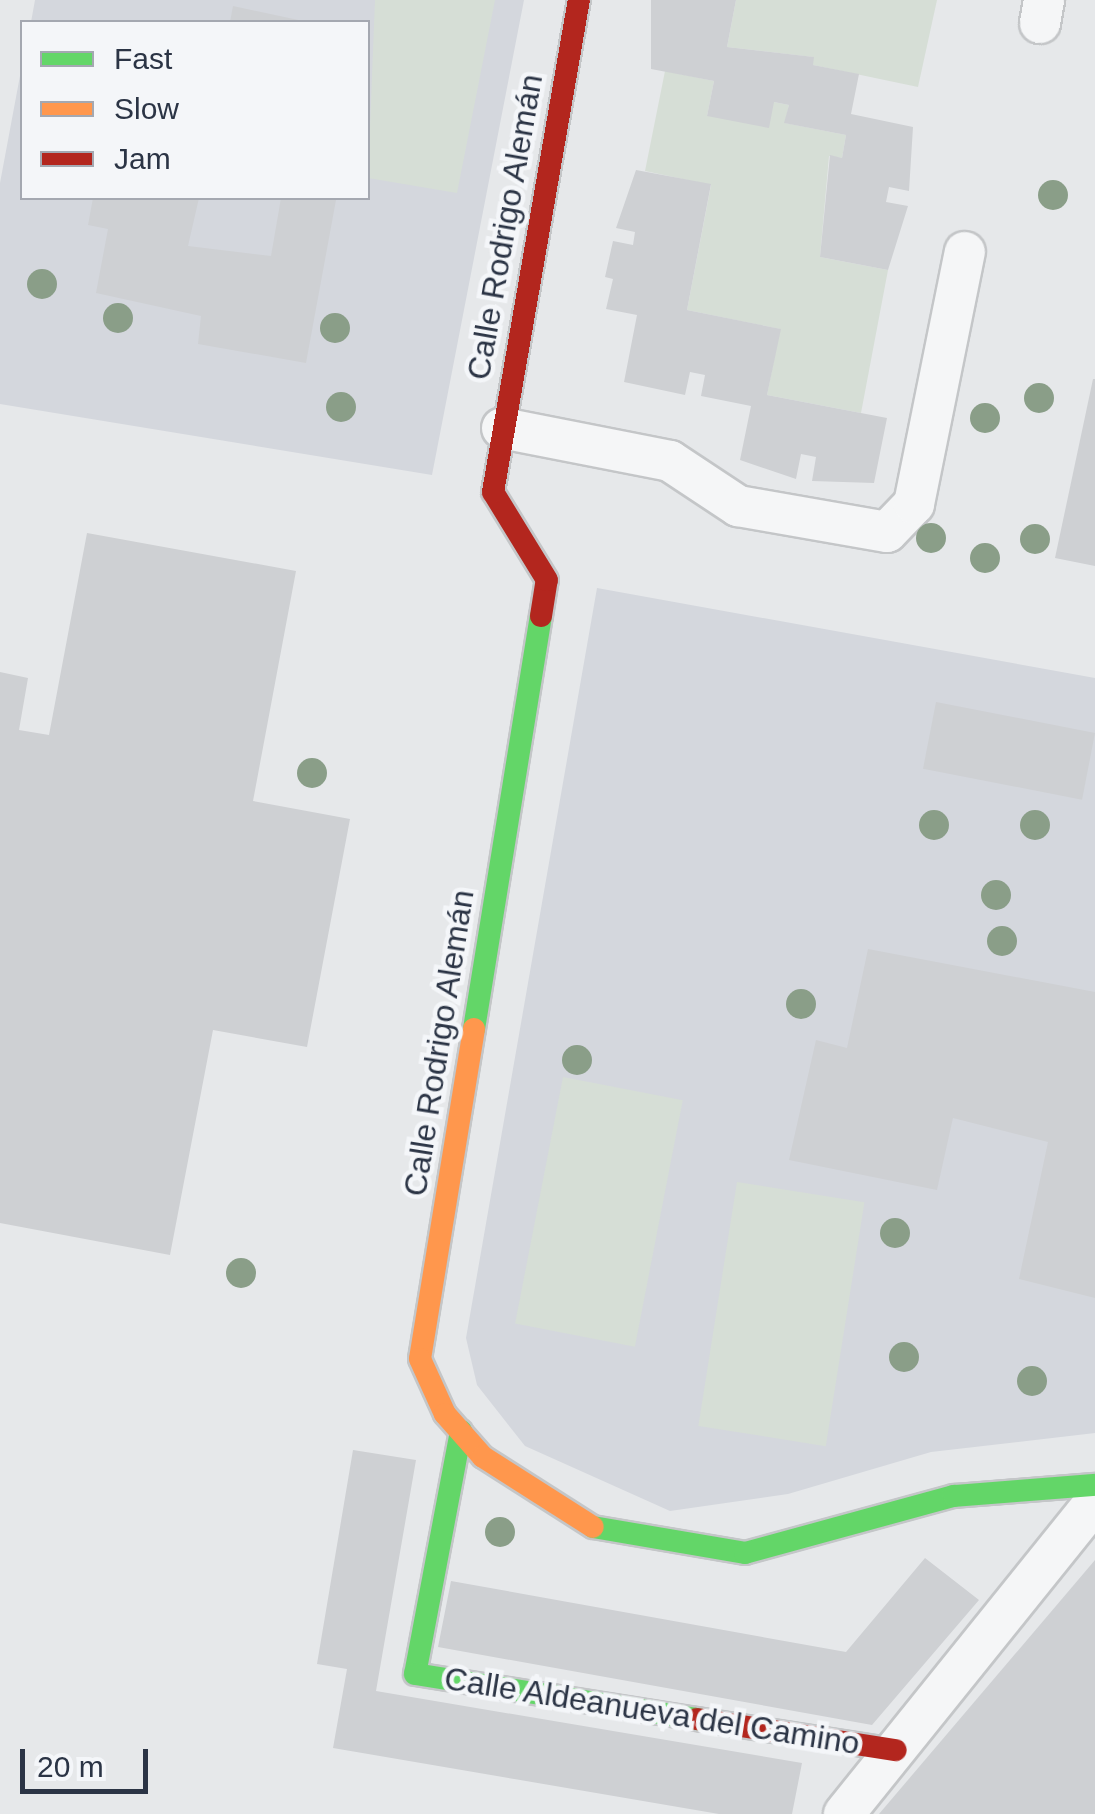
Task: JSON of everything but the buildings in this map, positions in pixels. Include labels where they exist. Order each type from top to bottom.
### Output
[{"type":"street","name":"Calle Rodrigo Alemán","points":[[579,0],[493,492],[547,580],[420,1359],[460,1431],[483,1457],[608,1536],[744,1553],[954,1496],[1095,1485]]},
{"type":"street","points":[[502,428],[670,461],[738,506],[888,532],[914,504],[965,252]]},
{"type":"street","name":"Calle Aldeanueva del Camino","points":[[460,1431],[415,1674],[896,1750]]},
{"type":"street","name":"Calle Aldeanueva del Camino","points":[[844,1814],[1095,1502]]},
{"type":"shaded area","points":[[35,0],[524,0],[432,475],[0,404],[0,183],[20,76],[20,200],[370,200],[370,20],[31,20]]},
{"type":"shaded area","points":[[375,0],[495,0],[457,193],[370,178]]},
{"type":"shaded area","points":[[736,0],[937,0],[918,87],[813,65],[813,57],[727,47]]},
{"type":"shaded area","points":[[665,71],[714,81],[707,116],[774,102],[789,105],[785,123],[846,135],[842,158],[829,156],[820,257],[888,270],[861,413],[767,395],[780,329],[687,310],[711,185],[645,171]]},
{"type":"shaded area","points":[[597,588],[1095,678],[1095,1433],[931,1452],[788,1494],[670,1511],[525,1446],[477,1385],[466,1338]]},
{"type":"shaded area","points":[[563,1077],[683,1100],[635,1347],[515,1323]]},
{"type":"shaded area","points":[[737,1182],[864,1202],[826,1446],[698,1426]]},
{"type":"traffic: fast","points":[[474,1029],[541,616]]},
{"type":"traffic: fast","points":[[461,1431],[415,1674],[697,1719]]},
{"type":"traffic: fast","points":[[593,1527],[745,1553],[954,1496],[1095,1485]]},
{"type":"traffic: slow","points":[[474,1029],[420,1359],[445,1414],[483,1457],[593,1527]]},
{"type":"traffic: jam","points":[[541,616],[547,580],[493,492],[579,0]]},
{"type":"traffic: jam","points":[[697,1719],[896,1750]]}]
